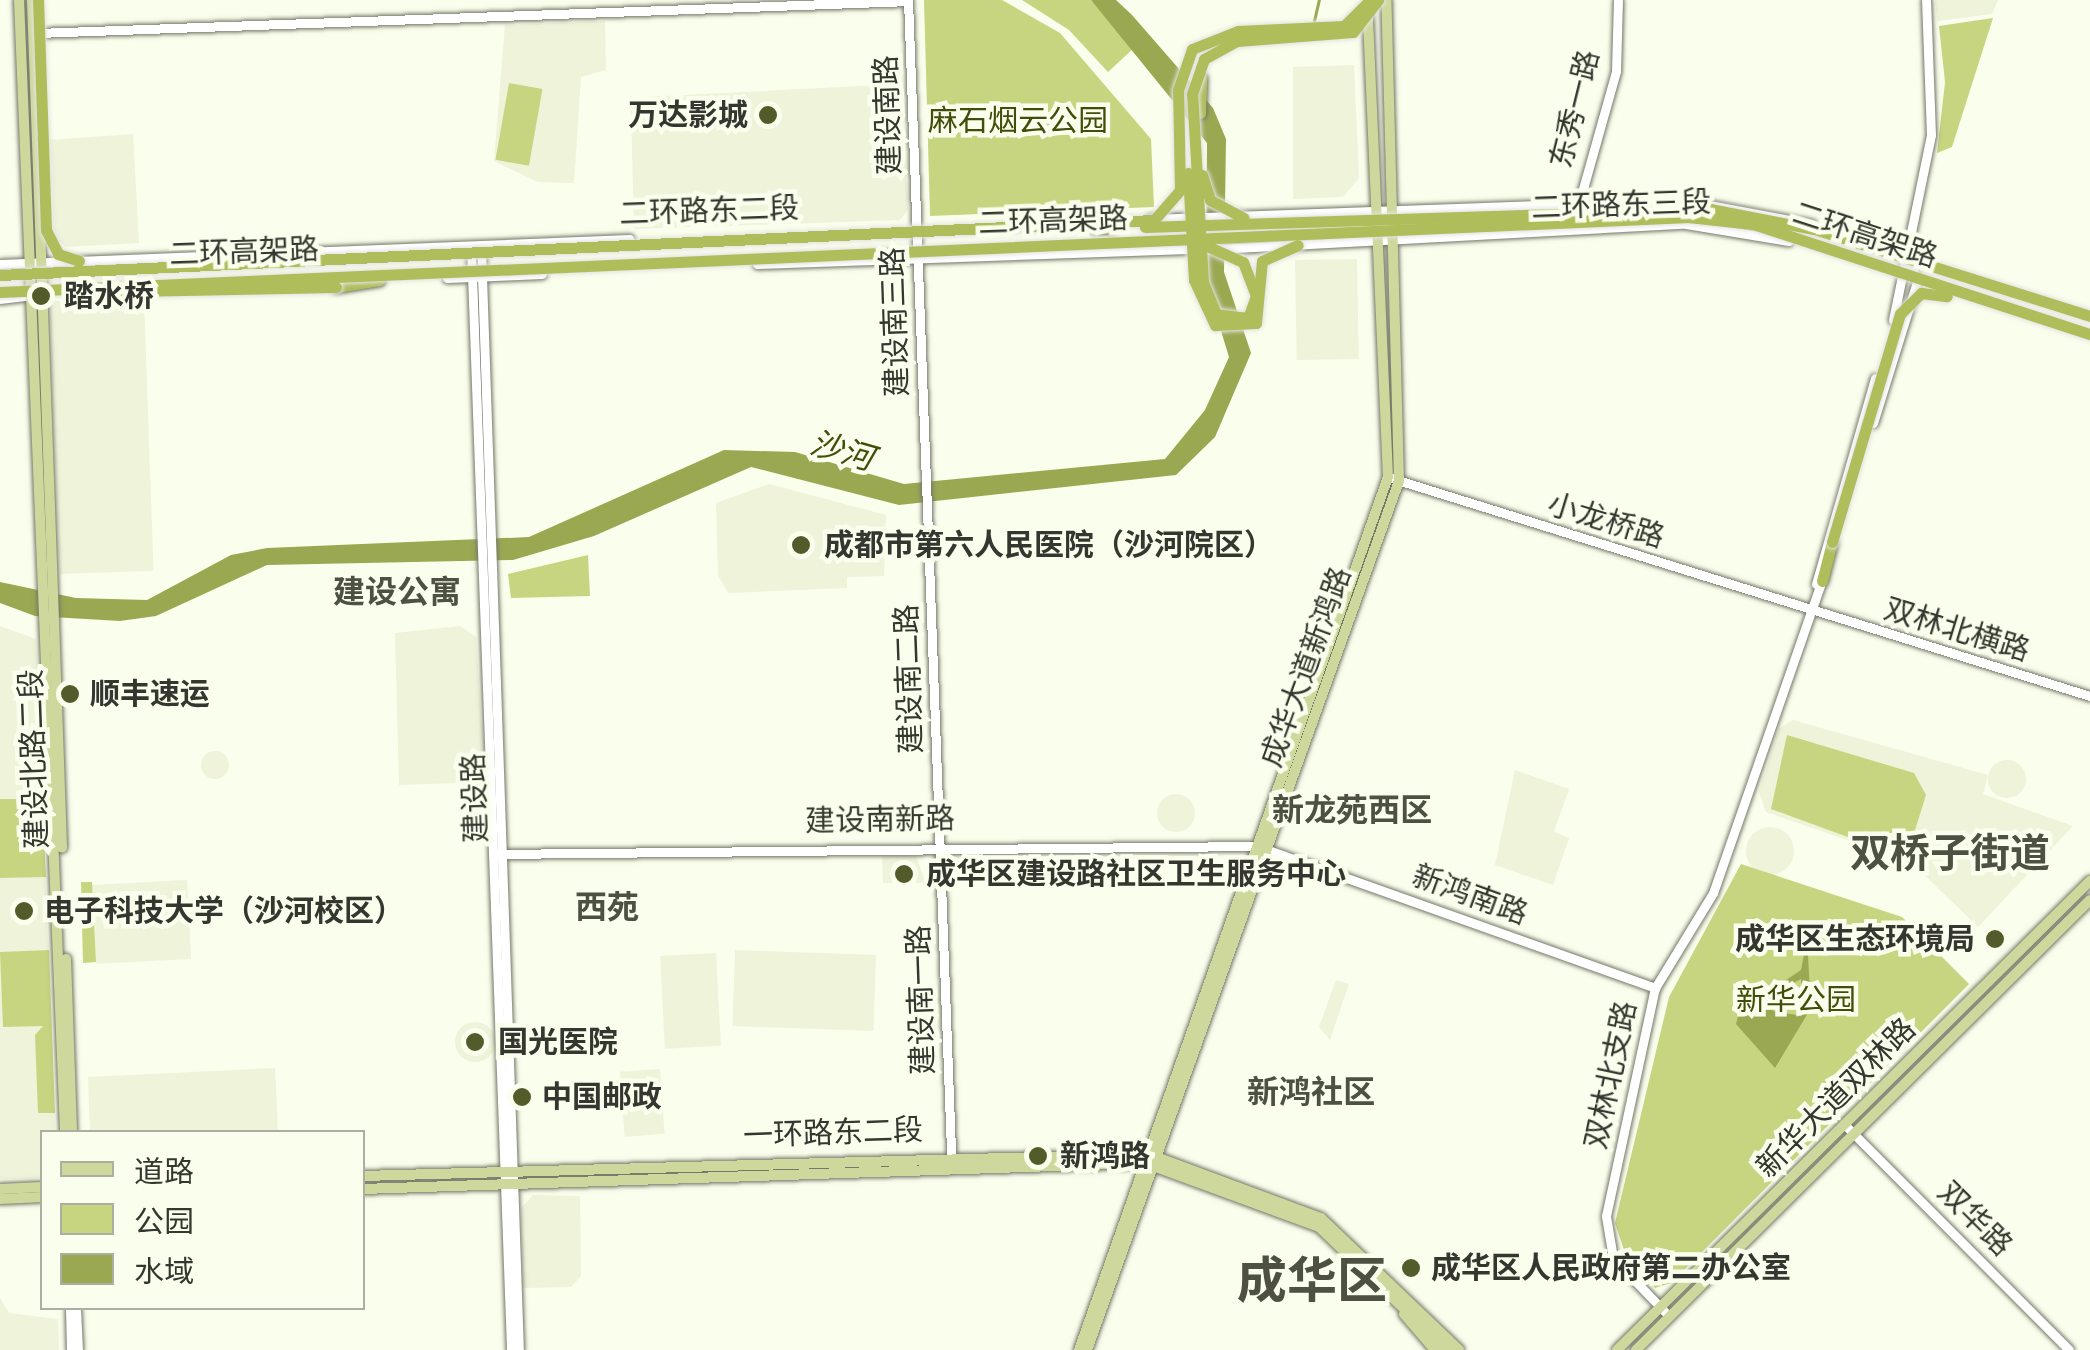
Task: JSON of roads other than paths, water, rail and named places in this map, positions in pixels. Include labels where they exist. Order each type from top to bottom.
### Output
[{"type":"highway","points":[[35,0],[48,239],[69,260],[133,262]]},
{"type":"highway","points":[[1095,228],[1154,220],[1174,206],[1180,74],[1192,50],[1224,40],[1344,26],[1368,0]]},
{"type":"highway","points":[[1319,238],[1266,256],[1263,308],[1248,328],[1220,328],[1206,314],[1192,261],[1186,82],[1199,52],[1224,40],[1353,32],[1382,0]]},
{"type":"highway","points":[[1224,40],[1200,82],[1204,187],[1225,213],[1283,222]]},
{"type":"highway","points":[[1175,243],[1197,247],[1212,247],[1228,251],[1242,262],[1256,296],[1248,318],[1216,314],[1201,270],[1200,251],[1199,231],[1192,94],[1204,59],[1224,40]]},
{"type":"highway","name":"二环高架路","points":[[0,276],[133,262],[1696,208],[1904,254],[2090,313]]},
{"type":"highway","name":"二环高架路","points":[[0,295],[1723,220],[2090,336]]},
{"type":"highway","points":[[29,293],[336,286],[379,280]]},
{"type":"highway","points":[[1822,581],[1906,304],[1934,292],[1996,305]]},
{"type":"main road","points":[[18,0],[33,261]]},
{"type":"main road","points":[[29,293],[33,261],[35,0]]},
{"type":"main road","name":"成华大道新鸿路","points":[[1368,0],[1376,211],[1394,479]]},
{"type":"main road","name":"成华大道新鸿路","points":[[1087,1350],[1394,479],[1392,211],[1382,0]]},
{"type":"main road","name":"建设北路二段","points":[[29,293],[49,624],[69,1130]]},
{"type":"main road","name":"新华大道双林路","points":[[1617,1350],[2090,882]]},
{"type":"main road","name":"新华大道双林路","points":[[1636,1350],[2090,900]]},
{"type":"main road","name":"一环路东二段","points":[[508,1178],[951,1154],[1151,1160]]},
{"type":"main road","points":[[1151,1160],[1321,1218],[1459,1350]]},
{"type":"main road","name":"成华大道新鸿路","points":[[1079,1350],[1151,1160]]},
{"type":"main road","name":"一环路东二段","points":[[508,1178],[1151,1160]]},
{"type":"main road","points":[[365,1176],[508,1178]]},
{"type":"main road","points":[[365,1189],[508,1178]]},
{"type":"main road","points":[[0,1189],[37,1192]]},
{"type":"main road","points":[[0,1199],[37,1192]]},
{"type":"main road","points":[[1392,1289],[1435,1350]]},
{"type":"main road","points":[[1392,1289],[1447,1350]]},
{"type":"main road","points":[[1392,1289],[1468,1350]]},
{"type":"street","name":"东秀一路","points":[[1572,230],[1616,71],[1618,0]]},
{"type":"street","points":[[1810,611],[1912,280],[1904,254],[1934,103],[1926,0]]},
{"type":"street","points":[[20,32],[908,1]]},
{"type":"street","name":"建设南路","points":[[908,1],[917,229]]},
{"type":"street","name":"二环路东三段","points":[[1392,211],[1579,201],[1730,204],[1904,254]]},
{"type":"street","name":"二环路东二段","points":[[0,264],[1392,211]]},
{"type":"street","name":"二环路东三段","points":[[1378,240],[1728,227],[2090,336]]},
{"type":"street","name":"建设南三路","points":[[917,229],[928,513]]},
{"type":"street","name":"二环路东二段","points":[[29,293],[1378,240]]},
{"type":"street","name":"建设路","points":[[476,245],[511,1350]]},
{"type":"street","points":[[1810,611],[1912,280]]},
{"type":"street","name":"小龙桥路","points":[[1394,479],[1810,611]]},
{"type":"street","name":"建设南二路","points":[[928,513],[940,844]]},
{"type":"street","name":"双林北横路","points":[[1810,611],[2090,696]]},
{"type":"street","name":"双林北支路","points":[[1670,1316],[1606,1241],[1655,988],[1713,893],[1810,611]]},
{"type":"street","name":"建设南新路","points":[[498,854],[940,844],[1262,847]]},
{"type":"street","name":"建设南一路","points":[[940,844],[951,1154]]},
{"type":"street","name":"新鸿南路","points":[[1262,847],[1655,988]]},
{"type":"street","name":"双华路","points":[[1845,1124],[2069,1350]]},
{"type":"street","name":"建设路","points":[[508,1178],[519,1350]]},
{"type":"street","points":[[73,1310],[74,1350]]},
{"type":"water","points":[[1091,0],[1116,0],[1132,15],[1213,108],[1226,139],[1224,272],[1251,353],[1215,437],[1176,475],[899,505],[751,467],[594,536],[513,560],[267,565],[156,616],[120,621],[35,616],[0,603],[0,582],[76,598],[147,600],[231,555],[267,548],[529,537],[724,450],[795,452],[904,484],[1165,459],[1205,410],[1229,357],[1206,282],[1207,143]]},
{"type":"water","points":[[1807,939],[1811,1008],[1775,1068],[1736,1024],[1739,1012],[1801,970]],"holes":[[[1801,979],[1802,1016],[1773,1011],[1784,988]]]},
{"type":"waterway","points":[[1314,21],[1319,0]]},
{"type":"place","name":"万达影城","points":[[768,115]]},
{"type":"place","name":"踏水桥","points":[[41,296]]},
{"type":"place","name":"成都市第六人民医院（沙河院区）","points":[[801,545]]},
{"type":"place","name":"顺丰速运","points":[[70,694]]},
{"type":"place","name":"成华区建设路社区卫生服务中心","points":[[904,874]]},
{"type":"place","name":"电子科技大学（沙河校区）","points":[[24,911]]},
{"type":"place","name":"成华区生态环境局","points":[[1995,939]]},
{"type":"place","name":"国光医院","points":[[475,1042]]},
{"type":"place","name":"中国邮政","points":[[522,1097]]},
{"type":"place","name":"新鸿路","points":[[1038,1156]]},
{"type":"place","name":"成华区人民政府第二办公室","points":[[1411,1268]]},
{"type":"district","name":"建设公寓","points":[[397,592]]},
{"type":"district","name":"新龙苑西区","points":[[1352,810]]},
{"type":"district","name":"双桥子街道","points":[[1950,854]]},
{"type":"district","name":"西苑","points":[[607,907]]},
{"type":"district","name":"新鸿社区","points":[[1311,1092]]},
{"type":"district","name":"成华区","points":[[1312,1282]]},
{"type":"park label","name":"麻石烟云公园","points":[[1018,121]]},
{"type":"park label","name":"新华公园","points":[[1796,1000]]},
{"type":"water label","name":"沙河","points":[[842,451]]}]
